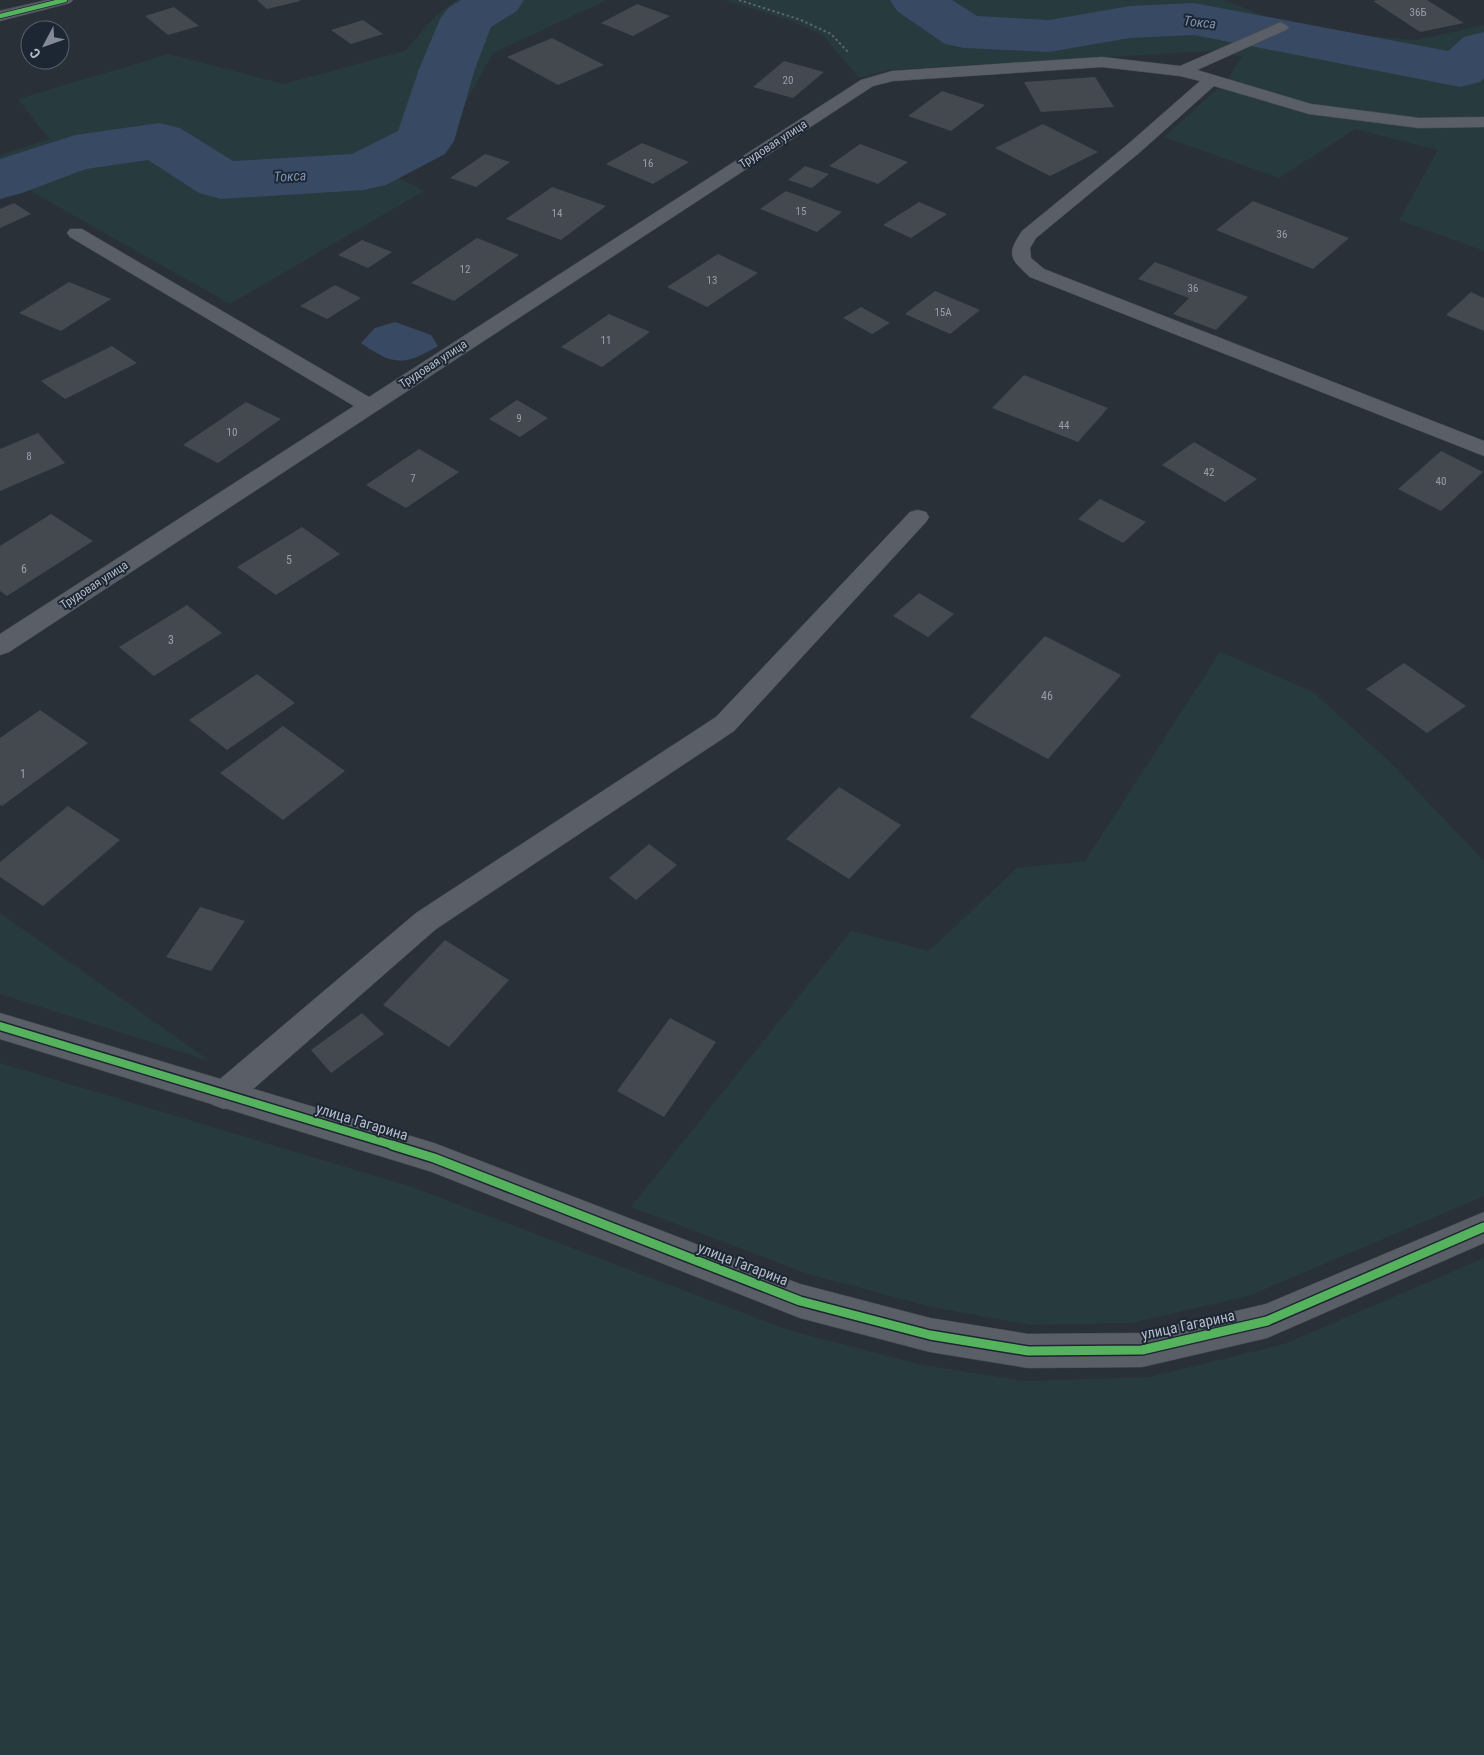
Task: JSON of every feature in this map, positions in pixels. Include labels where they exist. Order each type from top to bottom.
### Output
[{"type":"street","points":[[0,16],[66,0]]},
{"type":"street","points":[[1182,71],[1281,27]]},
{"type":"street","name":"Трудовая улица","points":[[0,646],[867,83],[892,76],[1102,62],[1182,71],[1309,109],[1419,123],[1484,122]]},
{"type":"street","points":[[1210,80],[1133,149],[1029,235],[1021,248],[1022,260],[1037,273],[1484,449]]},
{"type":"street","points":[[76,233],[369,406]]},
{"type":"street","points":[[224,1094],[426,921],[725,724],[918,517]]},
{"type":"street","name":"улица Гагарина","points":[[0,1026],[434,1158],[800,1301],[930,1335],[1028,1351],[1142,1350],[1267,1321],[1484,1227]]},
{"type":"path","points":[[739,0],[801,20],[831,34],[860,66],[867,83]]},
{"type":"green space","points":[[457,0],[607,0],[493,53],[445,140],[392,174],[424,191],[230,304],[27,189],[0,200],[0,155],[49,139],[18,99],[169,54],[284,84],[405,51],[436,15]]},
{"type":"green space","points":[[725,0],[1223,0],[1305,31],[1417,40],[1484,25],[1484,251],[1399,220],[1438,150],[1355,129],[1279,178],[1164,137],[1227,80],[1242,57],[1210,51],[888,70],[859,78],[823,35],[794,22]]},
{"type":"green space","points":[[1220,652],[1313,692],[1389,761],[1484,861],[1484,1196],[1249,1296],[1131,1323],[1030,1325],[931,1307],[808,1274],[631,1207],[851,931],[929,951],[1017,868],[1085,861]]},
{"type":"green space","points":[[0,913],[210,1061],[0,994]]},
{"type":"green space","points":[[0,1063],[412,1187],[788,1330],[923,1365],[1024,1381],[1149,1377],[1284,1344],[1484,1258],[1484,1755],[0,1755]]},
{"type":"water","points":[[395,322],[431,335],[438,346],[416,357],[399,361],[382,356],[361,343],[375,328]]},
{"type":"building","points":[[257,0],[300,0],[300,1],[267,9]]},
{"type":"building","points":[[1427,0],[1464,23],[1420,32],[1373,1]]},
{"type":"building","points":[[637,4],[670,16],[633,36],[601,23]]},
{"type":"building","points":[[174,7],[199,26],[168,35],[145,16]]},
{"type":"building","points":[[363,20],[383,34],[351,44],[331,30]]},
{"type":"building","points":[[552,38],[604,65],[558,85],[507,57]]},
{"type":"building","points":[[784,61],[824,72],[793,98],[753,87]]},
{"type":"building","points":[[1095,77],[1114,107],[1041,112],[1024,82]]},
{"type":"building","points":[[942,91],[985,105],[951,131],[908,116]]},
{"type":"building","points":[[1043,124],[1098,152],[1050,176],[995,148]]},
{"type":"building","points":[[642,143],[689,162],[653,184],[606,164]]},
{"type":"building","points":[[860,144],[908,162],[878,184],[829,166]]},
{"type":"building","points":[[485,154],[510,162],[476,187],[450,178]]},
{"type":"building","points":[[805,166],[829,174],[812,188],[788,180]]},
{"type":"building","points":[[552,187],[606,206],[561,240],[506,219]]},
{"type":"building","points":[[786,191],[842,212],[817,232],[760,209]]},
{"type":"building","points":[[1253,201],[1349,238],[1313,269],[1216,230]]},
{"type":"building","points":[[919,202],[947,214],[911,238],[883,225]]},
{"type":"building","points":[[14,203],[31,214],[0,228],[0,209]]},
{"type":"building","points":[[477,238],[519,255],[454,301],[411,283]]},
{"type":"building","points":[[362,240],[392,252],[368,268],[338,255]]},
{"type":"building","points":[[718,254],[758,273],[707,307],[667,287]]},
{"type":"building","points":[[1155,262],[1248,297],[1216,330],[1173,314],[1189,298],[1138,279]]},
{"type":"building","points":[[69,282],[111,299],[61,331],[19,313]]},
{"type":"building","points":[[335,285],[361,298],[327,319],[300,306]]},
{"type":"building","points":[[935,291],[980,310],[950,334],[905,314]]},
{"type":"building","points":[[1471,292],[1484,298],[1484,331],[1446,315]]},
{"type":"building","points":[[861,307],[890,323],[872,334],[843,318]]},
{"type":"building","points":[[609,314],[650,332],[602,367],[561,347]]},
{"type":"building","points":[[112,346],[137,363],[65,399],[41,381]]},
{"type":"building","points":[[1024,375],[1108,408],[1078,442],[992,408]]},
{"type":"building","points":[[517,400],[548,418],[520,437],[489,419]]},
{"type":"building","points":[[246,402],[281,419],[218,463],[183,445]]},
{"type":"building","points":[[38,433],[65,463],[0,491],[0,449]]},
{"type":"building","points":[[1194,442],[1257,479],[1225,502],[1162,465]]},
{"type":"building","points":[[419,449],[459,472],[406,508],[366,485]]},
{"type":"building","points":[[1441,451],[1483,472],[1441,511],[1398,489]]},
{"type":"building","points":[[1100,499],[1146,522],[1123,543],[1078,519]]},
{"type":"building","points":[[51,514],[93,541],[7,596],[0,591],[0,546]]},
{"type":"building","points":[[302,527],[340,554],[276,595],[237,567]]},
{"type":"building","points":[[919,593],[954,614],[928,637],[893,616]]},
{"type":"building","points":[[187,605],[222,633],[154,676],[119,647]]},
{"type":"building","points":[[1045,636],[1121,675],[1048,759],[970,717]]},
{"type":"building","points":[[1404,663],[1466,706],[1427,733],[1366,689]]},
{"type":"building","points":[[257,674],[295,703],[227,750],[189,720]]},
{"type":"building","points":[[40,710],[88,743],[2,806],[0,805],[0,738]]},
{"type":"building","points":[[283,726],[345,771],[283,820],[220,773]]},
{"type":"building","points":[[839,787],[901,825],[849,879],[786,839]]},
{"type":"building","points":[[68,806],[120,840],[43,906],[0,877],[0,862]]},
{"type":"building","points":[[649,844],[677,865],[636,900],[609,878]]},
{"type":"building","points":[[200,907],[245,921],[211,971],[166,957]]},
{"type":"building","points":[[445,940],[509,980],[449,1047],[383,1005]]},
{"type":"building","points":[[362,1013],[384,1034],[331,1073],[311,1050]]},
{"type":"building","points":[[670,1018],[716,1042],[664,1117],[617,1091]]},
{"type":"waterway","name":"Токса","points":[[0,180],[75,153],[159,141],[221,180],[364,172],[424,141],[447,69],[467,19],[498,0]]},
{"type":"waterway","name":"Токса","points":[[916,0],[964,32],[1049,36],[1130,22],[1194,19],[1460,70],[1484,49]]},
{"type":"cycle path","points":[[0,16],[65,0]]},
{"type":"cycle path","points":[[0,1026],[434,1158],[800,1301],[930,1335],[1028,1351],[1142,1350],[1267,1321],[1484,1227]]}]
